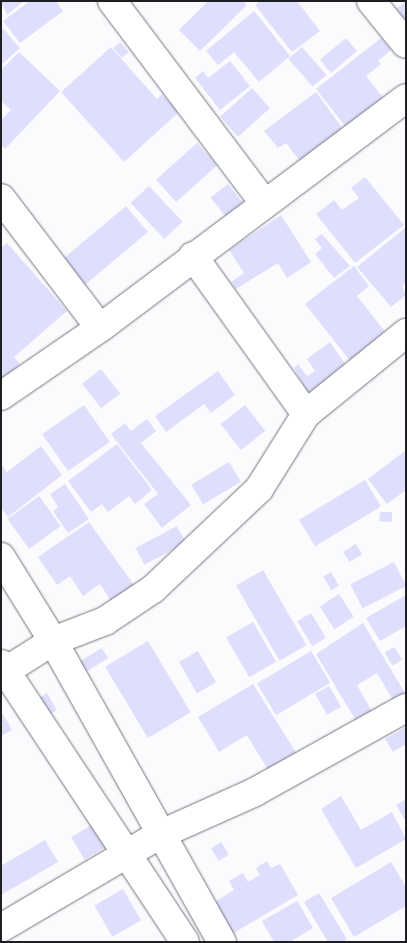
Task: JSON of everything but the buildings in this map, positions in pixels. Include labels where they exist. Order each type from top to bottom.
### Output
[{"type":"street","points":[[112,1],[264,204]]},
{"type":"street","points":[[372,1],[406,44]]},
{"type":"street","points":[[1,396],[100,328],[193,256],[406,98]]},
{"type":"street","points":[[1,198],[100,328]]},
{"type":"street","points":[[193,256],[306,414]]},
{"type":"street","points":[[1,674],[53,641],[105,622],[153,589],[259,489],[306,414],[406,333]]},
{"type":"street","points":[[1,556],[53,641],[159,835],[222,942]]},
{"type":"street","points":[[1,664],[185,942]]},
{"type":"street","points":[[1,928],[159,835],[255,792],[406,708]]}]
